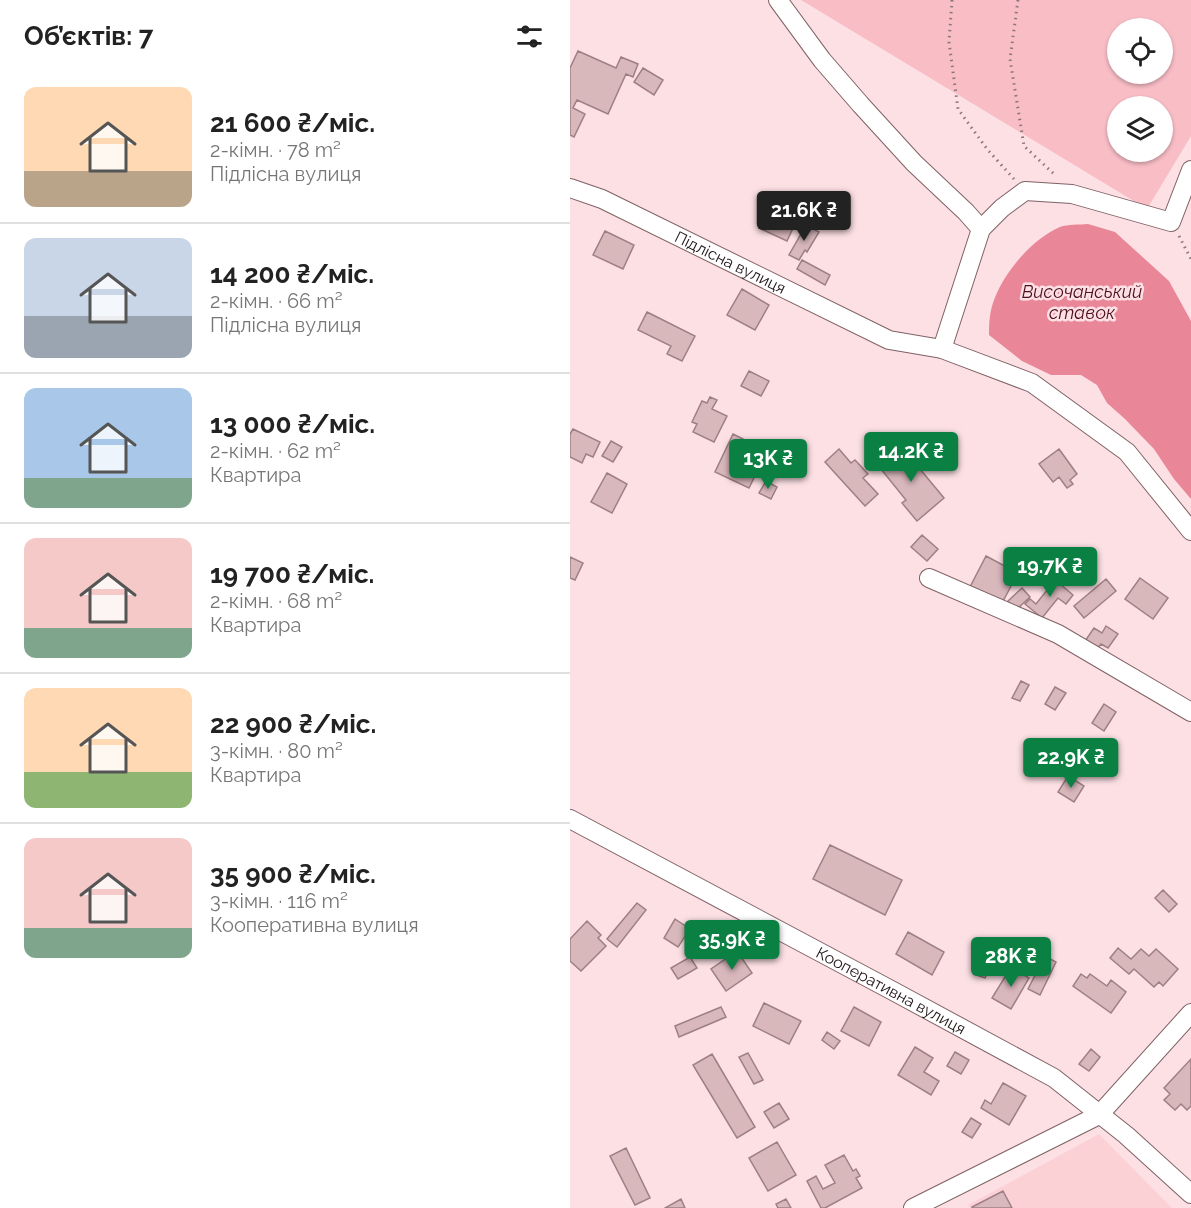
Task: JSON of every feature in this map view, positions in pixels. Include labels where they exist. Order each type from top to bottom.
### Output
[{"type":"street","points":[[778,0],[822,60],[861,105],[914,163],[981,229]]},
{"type":"street","points":[[942,349],[981,229],[1002,208],[1025,191],[1072,194],[1171,222],[1191,170]]},
{"type":"street","name":"Підлісна вулиця","points":[[570,188],[602,199],[889,340],[942,349],[1032,383],[1127,452],[1191,531]]},
{"type":"street","points":[[929,578],[1058,634],[1191,712]]},
{"type":"street","name":"Кооперативна вулиця","points":[[570,819],[1054,1078],[1126,1135],[1191,1194]]},
{"type":"street","points":[[913,1208],[1099,1115],[1191,1013]]},
{"type":"path","points":[[952,0],[949,42],[958,109],[987,149],[1025,191]]},
{"type":"path","points":[[1018,0],[1010,59],[1024,146],[1045,164],[1072,194]]},
{"type":"path","points":[[1171,222],[1191,259]]},
{"type":"shaded area","points":[[801,0],[1191,0],[1191,136],[1147,209]]},
{"type":"shaded area","points":[[1099,1134],[1172,1208],[970,1208],[968,1205]]},
{"type":"water","name":"Височанський ставок","points":[[1088,224],[1115,232],[1169,281],[1191,321],[1191,499],[1154,449],[1107,403],[1097,385],[1081,375],[1051,375],[1022,361],[989,335],[990,316],[998,290],[1025,252],[1048,233],[1060,227]]},
{"type":"building","points":[[578,51],[616,68],[621,57],[638,64],[633,77],[626,74],[608,114],[577,100],[573,108],[585,114],[574,137],[570,135],[570,68]]},
{"type":"building","points":[[643,68],[663,80],[654,95],[634,82]]},
{"type":"building","points":[[773,198],[801,211],[787,241],[759,228]]},
{"type":"building","points":[[806,225],[819,232],[807,252],[805,250],[799,260],[789,255]]},
{"type":"building","points":[[605,231],[634,245],[623,269],[593,255]]},
{"type":"building","points":[[802,260],[830,275],[825,285],[797,269]]},
{"type":"building","points":[[742,289],[769,305],[755,330],[727,315]]},
{"type":"building","points":[[647,312],[695,336],[682,361],[667,354],[671,346],[638,330]]},
{"type":"building","points":[[749,371],[769,381],[761,396],[741,386]]},
{"type":"building","points":[[710,397],[717,400],[712,409],[727,416],[714,442],[693,432],[697,424],[692,422],[702,401],[707,403]]},
{"type":"building","points":[[573,429],[600,442],[593,457],[586,454],[582,463],[570,457],[570,434]]},
{"type":"building","points":[[733,434],[767,451],[749,488],[715,472]]},
{"type":"building","points":[[611,441],[622,447],[613,462],[602,456]]},
{"type":"building","points":[[900,445],[944,498],[917,521],[902,503],[906,500],[877,464]]},
{"type":"building","points":[[839,449],[851,463],[855,460],[868,474],[863,478],[878,494],[865,506],[825,462]]},
{"type":"building","points":[[1059,449],[1077,474],[1070,480],[1073,484],[1067,488],[1059,477],[1053,482],[1039,464]]},
{"type":"building","points":[[607,473],[627,484],[612,513],[591,502]]},
{"type":"building","points":[[766,481],[777,487],[771,499],[759,493]]},
{"type":"building","points":[[922,535],[938,549],[927,561],[911,547]]},
{"type":"building","points":[[986,556],[1018,573],[1002,603],[970,587]]},
{"type":"building","points":[[570,557],[583,563],[575,580],[570,578]]},
{"type":"building","points":[[1052,577],[1073,595],[1066,604],[1058,598],[1042,618],[1025,604],[1030,599],[1036,604],[1048,589],[1045,587]]},
{"type":"building","points":[[1140,578],[1168,598],[1153,619],[1125,599]]},
{"type":"building","points":[[1106,579],[1116,591],[1084,618],[1074,606]]},
{"type":"building","points":[[1022,588],[1030,597],[1016,610],[1008,601]]},
{"type":"building","points":[[1106,626],[1118,634],[1108,648],[1101,644],[1097,649],[1085,641],[1094,628],[1102,633]]},
{"type":"building","points":[[1021,681],[1029,685],[1020,701],[1012,698]]},
{"type":"building","points":[[1055,687],[1066,693],[1055,710],[1045,704]]},
{"type":"building","points":[[1104,704],[1116,712],[1104,731],[1092,723]]},
{"type":"building","points":[[1068,776],[1084,786],[1074,802],[1058,792]]},
{"type":"building","points":[[830,845],[902,880],[885,915],[813,879]]},
{"type":"building","points":[[1163,890],[1177,904],[1169,912],[1155,898]]},
{"type":"building","points":[[637,903],[646,910],[617,947],[607,939]]},
{"type":"building","points":[[675,919],[690,929],[678,947],[664,938]]},
{"type":"building","points":[[587,921],[601,935],[598,938],[606,946],[581,971],[570,961],[570,939]]},
{"type":"building","points":[[908,932],[944,952],[932,975],[896,954]]},
{"type":"building","points":[[1118,948],[1131,959],[1141,949],[1149,956],[1156,949],[1178,969],[1163,986],[1159,982],[1154,987],[1134,969],[1129,974],[1110,958]]},
{"type":"building","points":[[737,951],[752,973],[726,991],[711,969]]},
{"type":"building","points":[[985,951],[996,955],[985,978],[974,974]]},
{"type":"building","points":[[1033,954],[1042,959],[1033,975],[1024,971]]},
{"type":"building","points":[[1045,956],[1056,962],[1040,995],[1028,989]]},
{"type":"building","points":[[690,957],[697,968],[678,979],[671,968]]},
{"type":"building","points":[[1011,967],[1029,978],[1011,1009],[992,998]]},
{"type":"building","points":[[1081,974],[1087,978],[1090,974],[1107,986],[1111,980],[1126,992],[1111,1013],[1073,986]]},
{"type":"building","points":[[764,1003],[801,1021],[789,1044],[753,1026]]},
{"type":"building","points":[[721,1007],[726,1017],[679,1037],[675,1026]]},
{"type":"building","points":[[854,1007],[881,1022],[869,1046],[841,1031]]},
{"type":"building","points":[[827,1032],[840,1041],[834,1049],[822,1040]]},
{"type":"building","points":[[915,1047],[933,1058],[924,1072],[939,1081],[931,1095],[898,1075]]},
{"type":"building","points":[[1091,1049],[1100,1057],[1089,1071],[1079,1064]]},
{"type":"building","points":[[955,1052],[969,1060],[961,1074],[947,1066]]},
{"type":"building","points":[[748,1053],[763,1080],[754,1084],[739,1057]]},
{"type":"building","points":[[712,1054],[755,1127],[737,1138],[693,1065]]},
{"type":"building","points":[[1191,1059],[1191,1106],[1187,1110],[1181,1104],[1175,1110],[1164,1100],[1170,1094],[1164,1088]]},
{"type":"building","points":[[1003,1083],[1026,1096],[1009,1125],[981,1108],[985,1100],[991,1104]]},
{"type":"building","points":[[779,1103],[789,1119],[774,1128],[764,1112]]},
{"type":"building","points":[[971,1118],[981,1124],[972,1138],[962,1132]]},
{"type":"building","points":[[777,1142],[796,1175],[768,1191],[749,1158]]},
{"type":"building","points":[[626,1148],[650,1198],[635,1205],[610,1156]]},
{"type":"building","points":[[844,1155],[853,1171],[856,1169],[860,1176],[856,1178],[862,1188],[821,1208],[807,1181],[816,1176],[823,1189],[835,1183],[825,1165]]},
{"type":"building","points":[[1003,1191],[1012,1208],[972,1208],[972,1207]]},
{"type":"building","points":[[681,1199],[685,1208],[665,1208]]},
{"type":"building","points":[[786,1199],[791,1208],[778,1208],[776,1204]]}]
